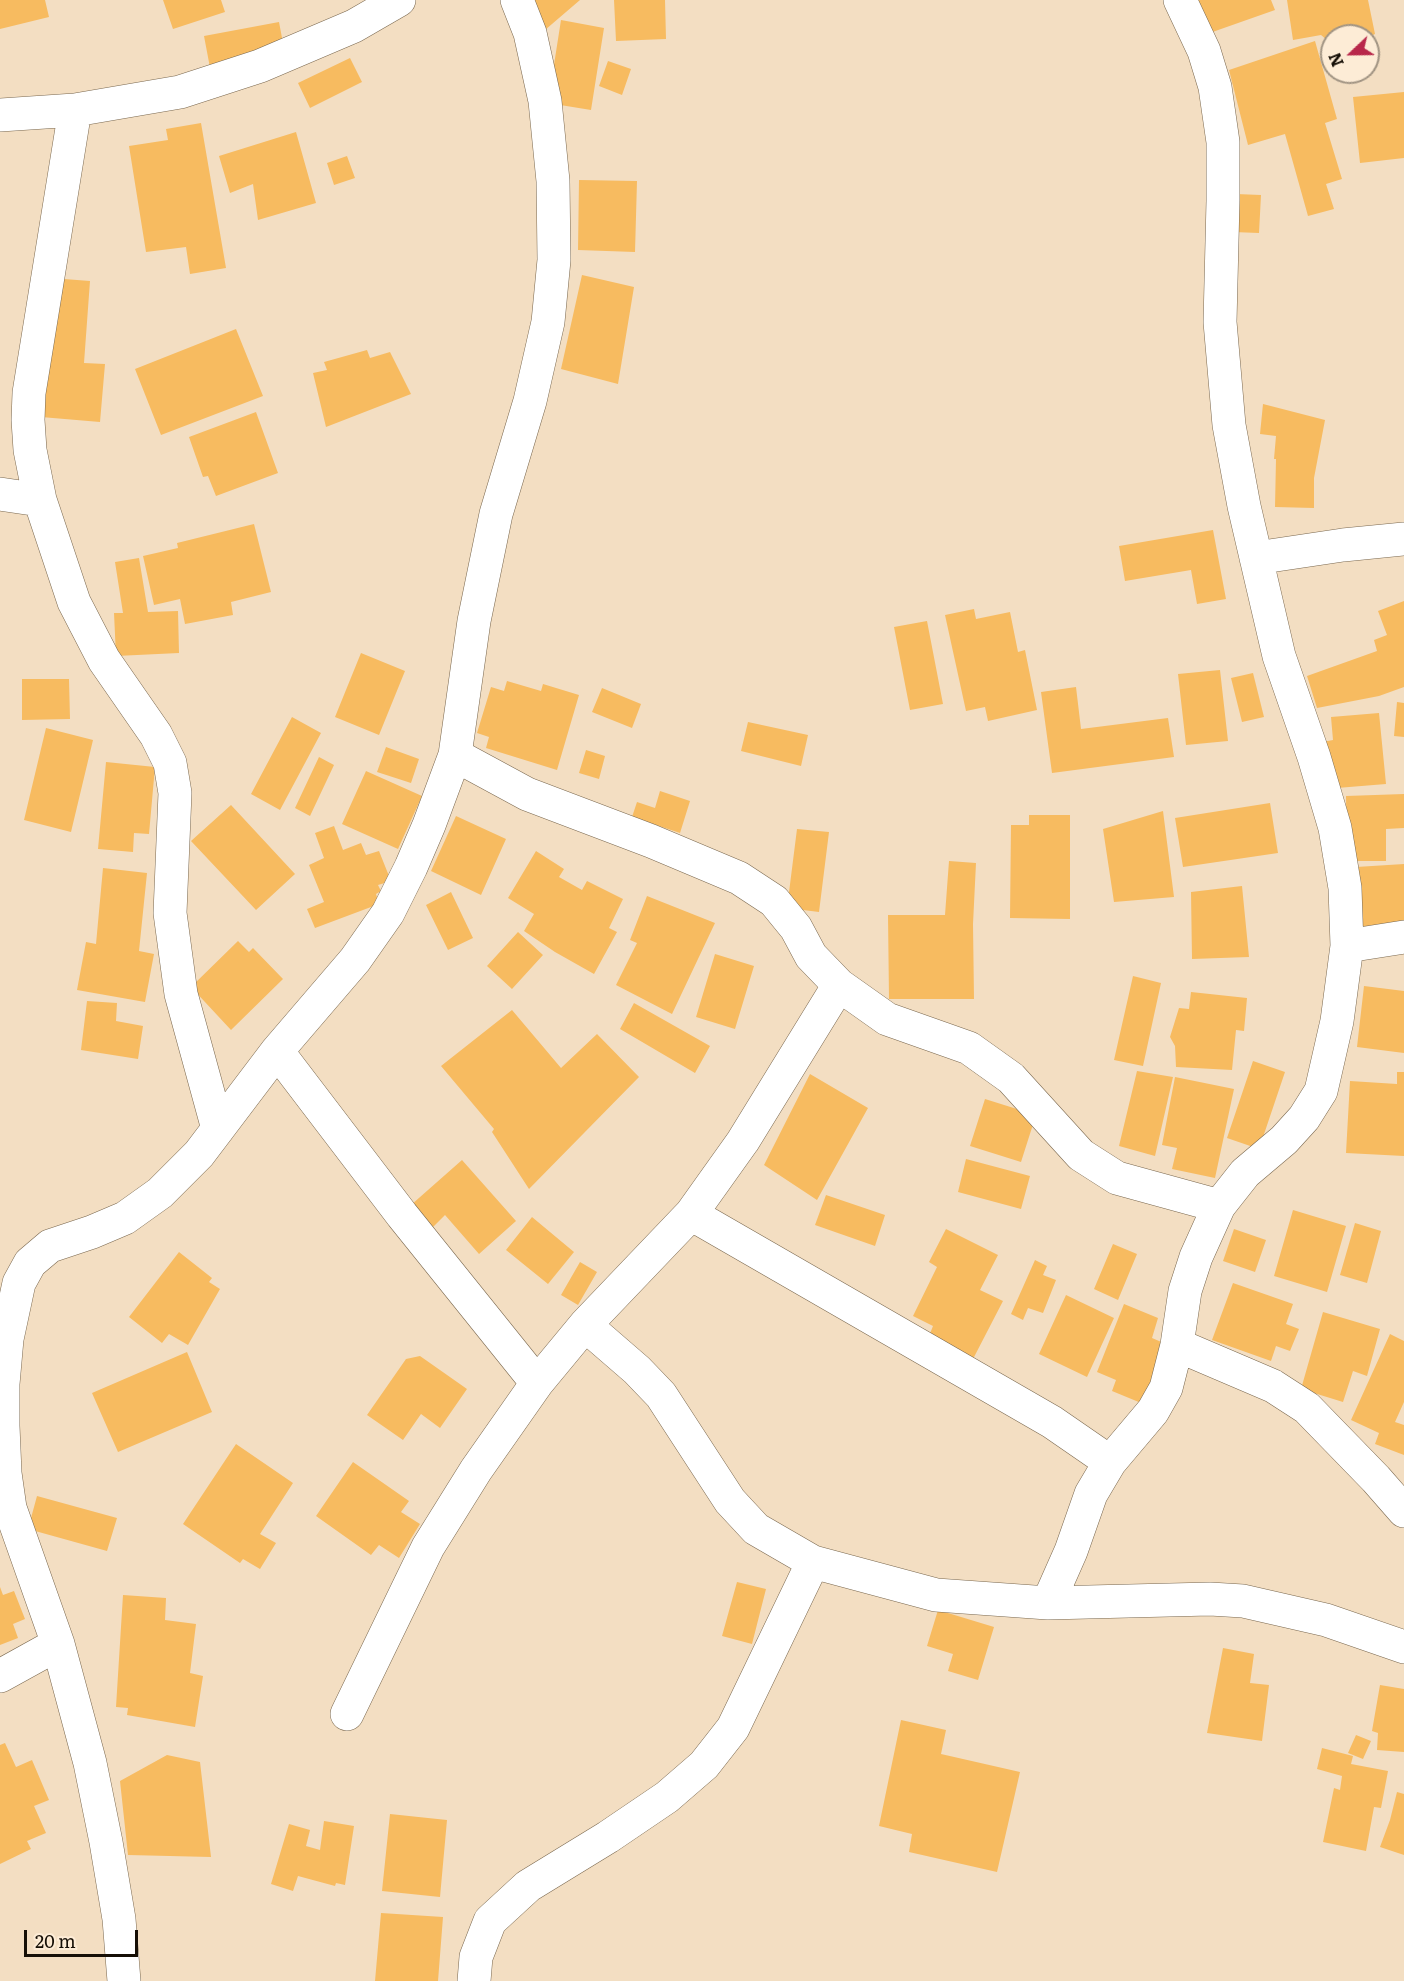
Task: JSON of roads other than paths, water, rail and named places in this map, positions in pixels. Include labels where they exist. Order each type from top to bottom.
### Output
[{"type":"street","points":[[0,115],[75,111],[180,92],[260,66],[354,26],[399,0]]},
{"type":"street","points":[[124,1981],[119,1919],[90,1763],[58,1644],[10,1508],[5,1473],[3,1384],[10,1277],[50,1246],[125,1218],[160,1193],[199,1154],[278,1051],[355,960],[388,913],[429,825],[454,755],[474,621],[496,514],[530,400],[548,322],[554,260],[554,181],[545,101],[530,33],[517,0]]},
{"type":"street","points":[[1048,1603],[1071,1551],[1090,1494],[1110,1462],[1153,1411],[1166,1388],[1177,1345],[1189,1280],[1196,1257],[1219,1206],[1245,1173],[1284,1140],[1304,1118],[1321,1091],[1337,1021],[1347,946],[1345,888],[1335,828],[1314,757],[1279,657],[1244,506],[1229,425],[1220,322],[1223,142],[1215,87],[1204,51],[1180,0]]},
{"type":"street","points":[[75,111],[29,393],[30,450],[40,500],[74,602],[104,660],[156,735],[170,763],[175,793],[170,913],[181,994],[218,1130]]},
{"type":"street","points":[[0,494],[40,500]]},
{"type":"street","points":[[1256,558],[1343,545],[1404,539]]},
{"type":"street","points":[[454,755],[527,794],[651,841],[739,878],[774,901],[796,928],[811,956],[839,985],[887,1019],[969,1048],[1011,1078],[1081,1155],[1117,1178],[1219,1206]]},
{"type":"street","points":[[1347,946],[1404,937]]},
{"type":"street","points":[[347,1714],[429,1547],[476,1470],[537,1383],[585,1325],[691,1214],[743,1141],[839,985]]},
{"type":"street","points":[[278,1051],[402,1215],[537,1383]]},
{"type":"street","points":[[691,1214],[1052,1422],[1110,1462]]},
{"type":"street","points":[[585,1325],[630,1363],[661,1395],[730,1502],[756,1529],[813,1562],[936,1595],[1048,1603],[1210,1599],[1243,1601],[1273,1606],[1326,1620],[1404,1647]]},
{"type":"street","points":[[1177,1345],[1273,1386],[1307,1408],[1390,1479],[1404,1511]]},
{"type":"street","points":[[474,1981],[476,1957],[490,1921],[528,1886],[609,1837],[667,1797],[704,1765],[733,1728],[813,1562]]},
{"type":"street","points":[[0,1676],[58,1644]]}]
